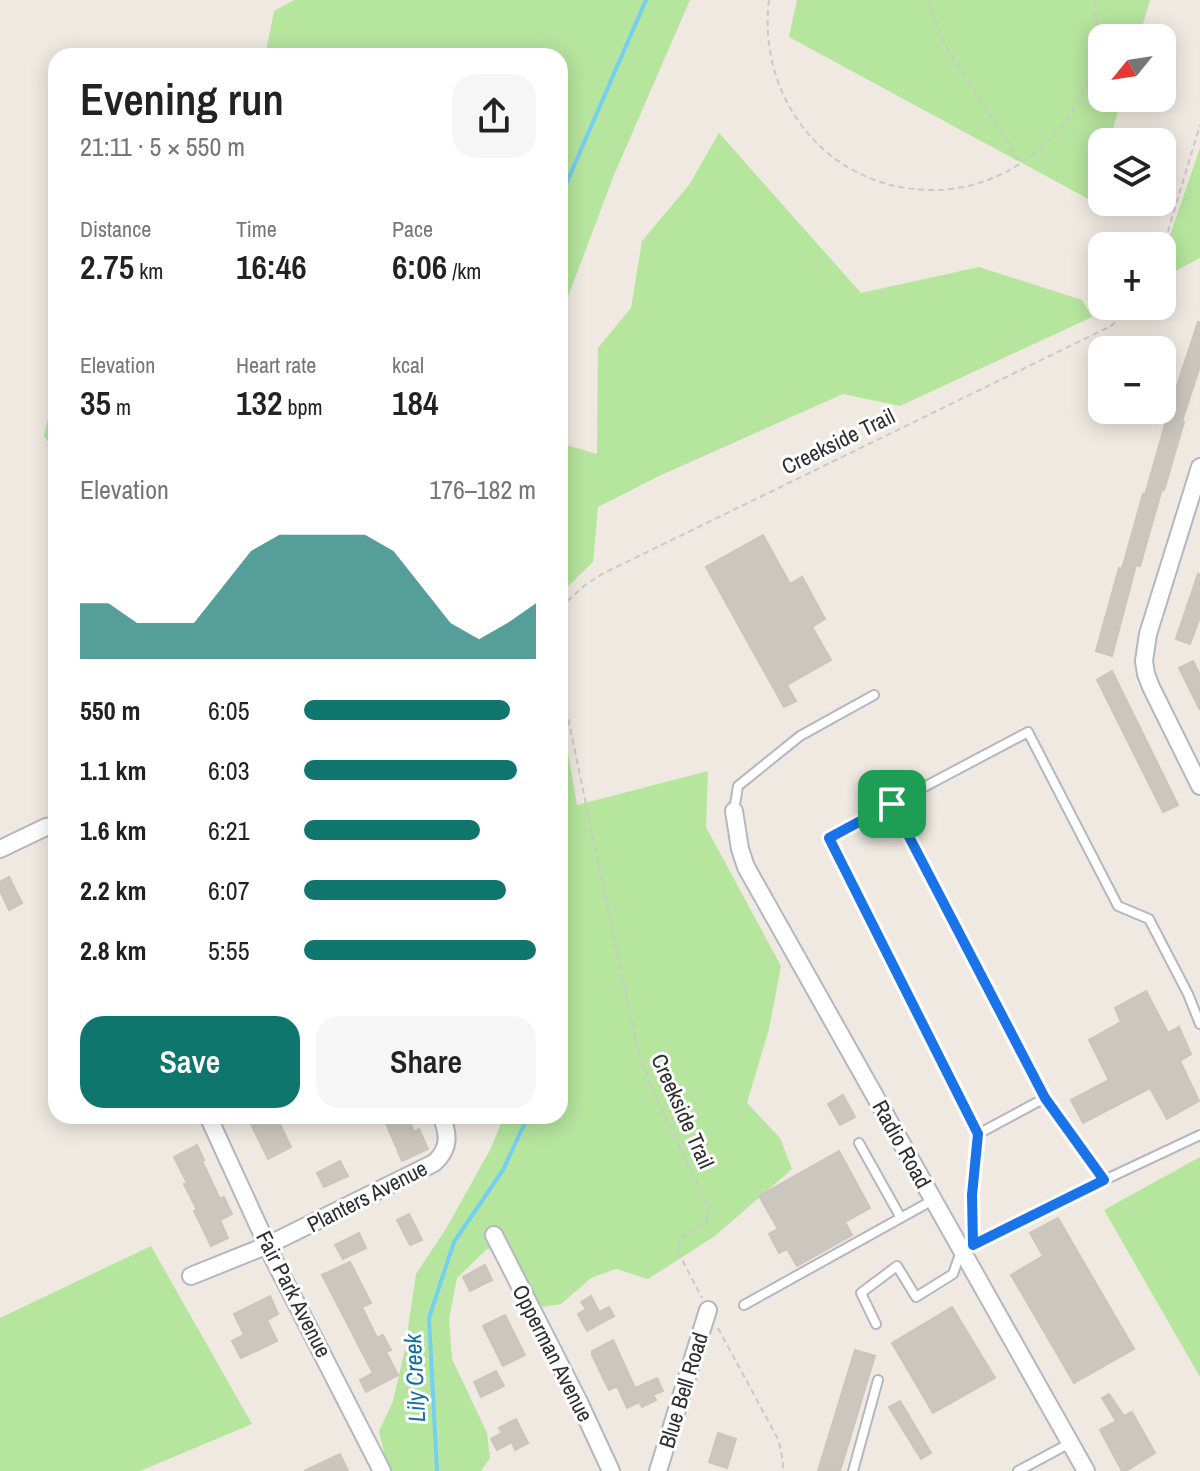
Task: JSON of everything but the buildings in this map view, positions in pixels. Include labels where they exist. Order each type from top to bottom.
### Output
[{"type":"street","points":[[1200,467],[1148,634],[1144,661],[1151,687],[1200,786]]},
{"type":"street","name":"Radio Road","points":[[734,811],[746,867],[933,1200],[967,1248],[1086,1471]]},
{"type":"street","points":[[0,849],[48,827]]},
{"type":"street","name":"Fair Park Avenue","points":[[212,1124],[268,1245],[382,1471]]},
{"type":"street","name":"Planters Avenue","points":[[191,1276],[268,1245],[434,1163],[447,1144],[445,1124]]},
{"type":"street","name":"Opperman Avenue","points":[[494,1235],[611,1471]]},
{"type":"street","name":"Blue Bell Road","points":[[658,1471],[708,1310]]},
{"type":"lane","points":[[734,811],[738,786],[800,736],[874,695]]},
{"type":"lane","points":[[876,1324],[861,1293],[897,1266],[916,1297],[953,1274],[967,1248],[978,1134],[829,838],[1028,732],[1118,906],[1149,919],[1200,1024]]},
{"type":"lane","points":[[892,804],[1045,1098],[1104,1180]]},
{"type":"lane","points":[[978,1134],[1045,1098]]},
{"type":"lane","points":[[967,1248],[1200,1135]]},
{"type":"lane","points":[[859,1143],[901,1218]]},
{"type":"lane","points":[[744,1305],[933,1200]]},
{"type":"lane","points":[[853,1471],[878,1380]]},
{"type":"lane","points":[[1018,1471],[1070,1443]]},
{"type":"path","points":[[769,0],[766,22],[769,54],[778,85],[793,114],[813,140],[838,161],[866,177],[897,187],[930,190],[962,188],[993,179],[1022,164],[1047,144],[1068,119],[1084,90],[1093,60],[1097,27],[1095,0]]},
{"type":"path","points":[[927,0],[944,44],[1022,164]]},
{"type":"path","points":[[1169,232],[1200,125]]},
{"type":"path","name":"Creekside Trail","points":[[568,601],[602,574],[1111,326],[1117,320]]},
{"type":"path","name":"Creekside Trail","points":[[568,718],[637,1047],[652,1089],[709,1208],[706,1223],[683,1237],[677,1250],[779,1441],[783,1471]]},
{"type":"green space","points":[[294,0],[690,0],[614,175],[568,296],[568,48],[267,48],[274,11]]},
{"type":"green space","points":[[797,0],[1150,0],[1143,24],[1088,24],[1088,112],[1118,112],[1113,128],[1088,128],[1088,199],[789,37]]},
{"type":"green space","points":[[719,133],[861,293],[979,267],[1082,300],[1088,310],[1088,319],[900,406],[843,394],[659,476],[598,507],[593,562],[568,586],[568,446],[597,454],[598,348],[631,308],[642,241],[689,185]]},
{"type":"green space","points":[[1200,148],[1200,258],[1176,271],[1176,232],[1171,232]]},
{"type":"green space","points":[[48,419],[48,441],[44,436]]},
{"type":"green space","points":[[568,753],[577,805],[708,771],[706,827],[781,966],[769,1029],[747,1103],[780,1138],[792,1169],[715,1236],[648,1279],[616,1269],[591,1278],[561,1304],[542,1307],[505,1241],[486,1250],[457,1278],[449,1319],[452,1359],[487,1433],[490,1458],[481,1471],[388,1471],[379,1431],[393,1401],[405,1349],[416,1274],[447,1227],[491,1148],[501,1124],[568,1124]]},
{"type":"green space","points":[[1200,1157],[1200,1377],[1104,1210]]},
{"type":"green space","points":[[151,1246],[252,1424],[140,1471],[0,1471],[0,1318]]},
{"type":"waterway","name":"Lily Creek","points":[[568,180],[646,0]]},
{"type":"waterway","name":"Lily Creek","points":[[437,1471],[429,1318],[454,1242],[503,1170],[524,1124]]},
{"type":"route","points":[[892,804],[1045,1098],[1104,1180],[973,1245],[972,1195],[978,1134],[829,838],[892,804]]}]
